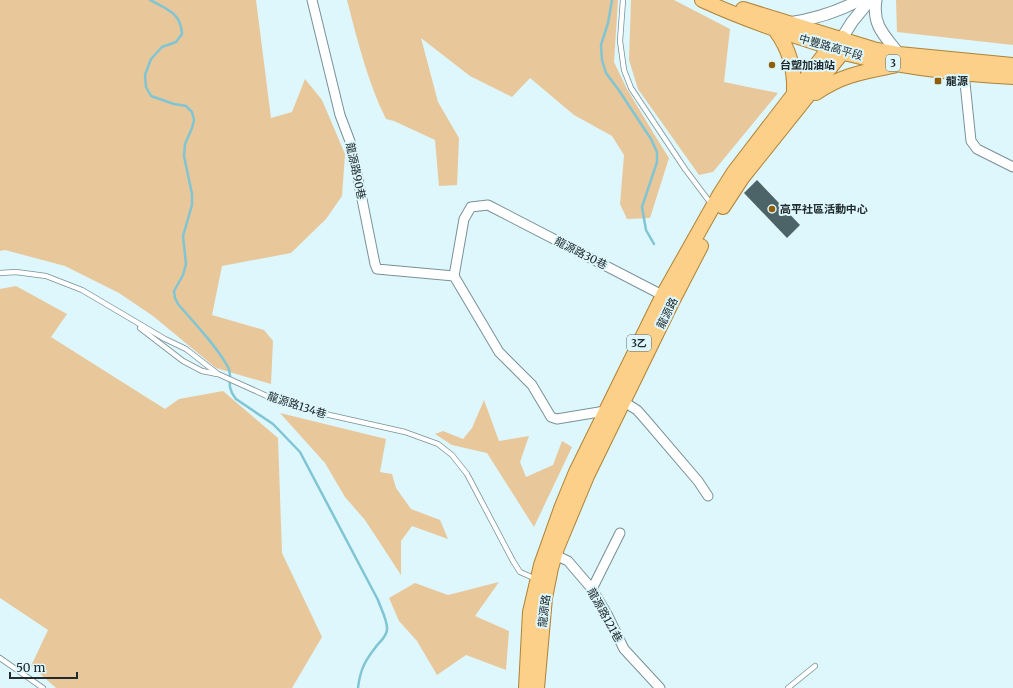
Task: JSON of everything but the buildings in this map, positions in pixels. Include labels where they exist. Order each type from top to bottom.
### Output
[{"type":"main road","name":"中豐路高平段","points":[[702,0],[737,16],[776,31],[836,50],[965,67],[1013,77]]},
{"type":"main road","name":"中豐路高平段","points":[[724,0],[743,9],[842,38],[899,59]]},
{"type":"main road","points":[[776,31],[784,42],[791,57],[799,97],[850,75],[899,59]]},
{"type":"main road","name":"3乙","points":[[550,552],[587,476],[618,398],[713,206],[734,172],[799,97],[836,50],[842,38]]},
{"type":"main road","name":"中豐路高平段","points":[[965,67],[1013,65]]},
{"type":"main road","name":"龍源路","points":[[668,298],[728,198],[799,97]]},
{"type":"main road","name":"3乙","points":[[526,688],[530,612],[543,581],[564,499],[606,411],[618,398]]},
{"type":"main road","name":"龍源路","points":[[537,688],[543,613],[543,581]]},
{"type":"street","name":"龍源路90巷","points":[[312,0],[340,115],[351,144],[375,264],[378,269],[454,276]]},
{"type":"street","points":[[788,23],[813,19],[844,8],[860,0]]},
{"type":"street","points":[[842,38],[852,22],[870,0]]},
{"type":"street","points":[[876,0],[874,10],[876,20],[899,59]]},
{"type":"street","points":[[965,67],[971,141],[978,149],[1013,167]]},
{"type":"street","name":"龍源路30巷","points":[[454,276],[464,219],[471,207],[488,205],[668,298]]},
{"type":"street","points":[[454,276],[499,352],[532,385],[551,416],[557,419],[606,411]]},
{"type":"street","points":[[618,398],[637,410],[698,481],[708,496]]},
{"type":"street","points":[[592,589],[620,533]]},
{"type":"street","name":"龍源路121巷","points":[[550,552],[568,561],[592,589],[608,614],[624,650],[660,688]]},
{"type":"lane","points":[[624,0],[620,41],[624,70],[631,88],[685,169],[713,206]]},
{"type":"lane","name":"龍源路134巷","points":[[0,273],[16,272],[46,276],[82,290],[165,339],[186,349],[220,375],[269,397],[325,414],[405,432],[438,444],[452,455],[467,474],[520,572],[543,581]]},
{"type":"lane","points":[[125,316],[183,360],[202,372],[220,375]]},
{"type":"lane","points":[[0,658],[42,688]]},
{"type":"lane","points":[[788,688],[815,666]]},
{"type":"shaded area","points":[[0,0],[256,0],[271,118],[292,112],[305,79],[322,100],[345,154],[342,196],[326,219],[291,253],[222,266],[212,315],[264,330],[273,341],[271,384],[216,368],[153,316],[119,293],[65,266],[5,250],[0,251]]},
{"type":"shaded area","points":[[347,0],[618,0],[614,62],[627,89],[669,158],[650,218],[627,219],[620,204],[624,155],[612,136],[574,115],[530,78],[512,97],[470,76],[421,38],[438,102],[459,138],[457,185],[439,186],[435,140],[394,121],[386,119],[368,76]]},
{"type":"shaded area","points":[[631,0],[674,0],[730,29],[724,82],[778,93],[713,172],[699,175],[638,89],[629,60]]},
{"type":"shaded area","points":[[896,0],[1013,0],[1013,45],[897,32]]},
{"type":"shaded area","points":[[16,286],[67,314],[51,337],[165,409],[179,399],[223,391],[278,438],[282,553],[322,637],[292,688],[56,688],[31,666],[48,630],[0,598],[0,289]]},
{"type":"shaded area","points":[[484,400],[499,441],[529,436],[520,462],[526,477],[553,465],[562,441],[572,447],[534,527],[487,453],[452,445],[435,434],[443,431],[463,439],[472,428]]},
{"type":"shaded area","points":[[280,413],[386,439],[380,472],[392,474],[396,488],[411,509],[440,520],[448,539],[412,526],[401,541],[401,575],[365,520],[345,497],[325,463]]},
{"type":"shaded area","points":[[499,582],[475,616],[509,631],[506,670],[466,655],[437,675],[417,641],[399,621],[389,598],[415,583],[448,595]]},
{"type":"waterway","points":[[150,0],[172,12],[176,16],[179,21],[182,34],[176,42],[162,47],[151,59],[145,75],[146,87],[151,96],[174,104],[186,106],[192,112],[194,120],[185,144],[184,156],[192,194],[192,205],[183,236],[186,264],[183,275],[174,291],[175,298],[178,304],[211,342],[228,367],[230,371],[230,385],[232,394],[236,399],[273,424],[300,452],[378,600],[384,615],[387,630],[384,638],[365,662],[361,672],[358,688]]},
{"type":"waterway","points":[[612,0],[608,23],[601,45],[602,60],[606,73],[651,139],[657,152],[657,162],[642,207],[646,230],[654,244]]},
{"type":"place","name":"台塑加油站","points":[[772,65]]},
{"type":"place","name":"龍源","points":[[938,81]]},
{"type":"place","name":"高平社區活動中心","points":[[772,209]]}]
